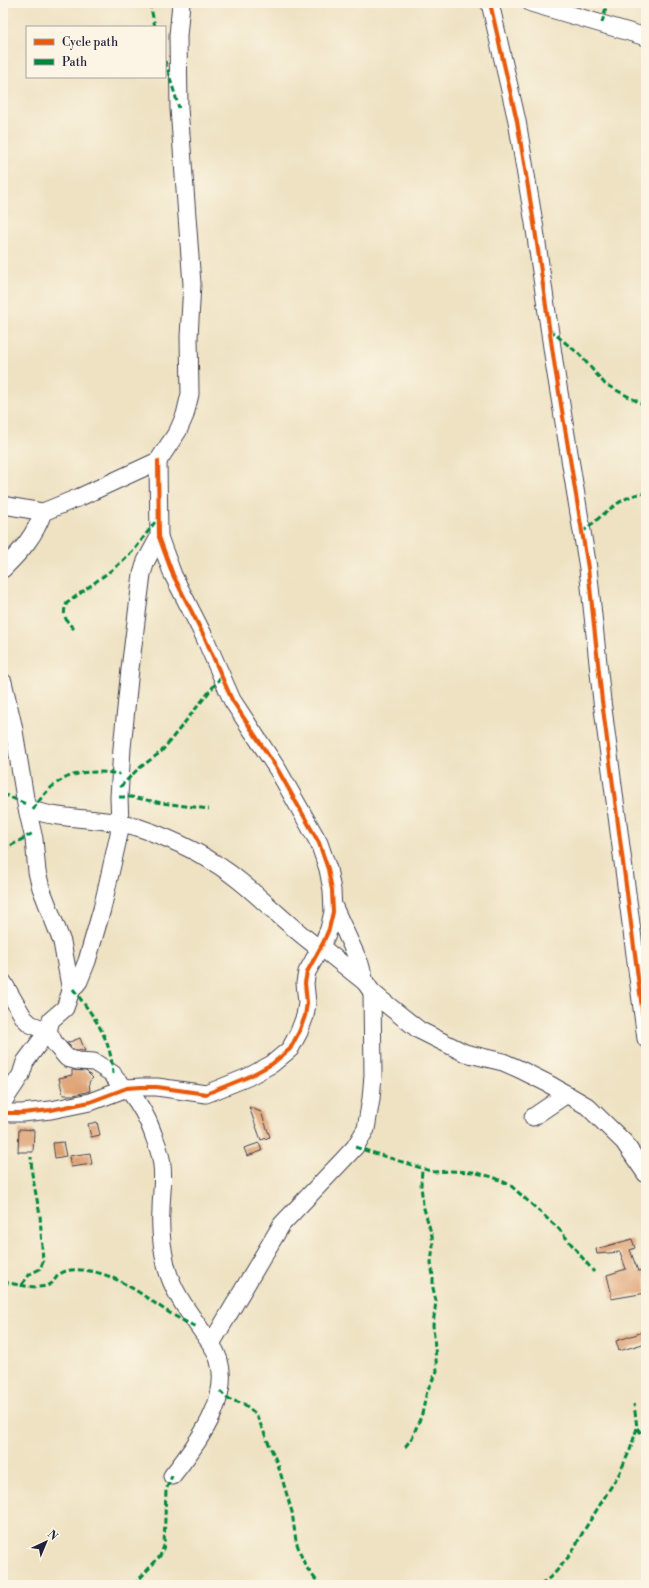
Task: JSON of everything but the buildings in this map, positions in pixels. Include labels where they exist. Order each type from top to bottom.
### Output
[{"type":"street","points":[[3,505],[43,512],[80,497],[158,461],[178,431],[185,415],[190,394],[189,337],[192,284],[179,108],[178,36],[181,3]]},
{"type":"street","points":[[490,3],[517,121],[534,223],[555,368],[588,568],[603,709],[646,1039]]},
{"type":"street","points":[[531,3],[646,36]]},
{"type":"street","points":[[3,1113],[51,1110],[90,1102],[127,1088],[157,1087],[206,1094],[272,1064],[290,1049],[299,1032],[305,1016],[307,1003],[305,983],[307,972],[329,929],[332,890],[328,869],[319,843],[278,770],[232,700],[204,636],[174,575],[159,537],[158,461]]},
{"type":"street","points":[[3,569],[23,548],[38,528],[43,512]]},
{"type":"street","points":[[3,1102],[21,1075],[29,1055],[48,1031],[51,1020],[65,1008],[71,991],[80,981],[108,887],[120,834],[119,797],[122,748],[142,574],[146,561],[159,537]]},
{"type":"street","points":[[3,682],[13,725],[27,808],[34,839],[37,872],[41,888],[62,942],[71,991]]},
{"type":"street","points":[[27,808],[57,816],[135,827],[158,835],[206,858],[240,881],[292,927],[369,987],[419,1030],[465,1053],[508,1064],[547,1083],[587,1106],[624,1142],[646,1174]]},
{"type":"street","points":[[211,1344],[282,1224],[355,1147],[366,1129],[373,1075],[369,987],[360,964],[332,905]]},
{"type":"street","points":[[3,982],[24,1018],[30,1024],[48,1031],[55,1044],[67,1058],[78,1061],[98,1063],[114,1074],[114,1078],[127,1088],[143,1110],[161,1155],[160,1220],[164,1258],[170,1280],[187,1311],[219,1356],[221,1367],[220,1391],[217,1406],[198,1443],[172,1476]]},
{"type":"street","points":[[533,1117],[567,1094]]},
{"type":"marked path","points":[[150,3],[155,26]]},
{"type":"marked path","points":[[602,23],[607,3]]},
{"type":"marked path","points":[[166,64],[179,108]]},
{"type":"marked path","points":[[550,330],[579,354],[605,384],[646,406]]},
{"type":"marked path","points":[[582,532],[620,502],[637,494],[646,493]]},
{"type":"marked path","points":[[74,629],[65,618],[64,611],[67,603],[117,566],[135,549],[158,518]]},
{"type":"marked path","points":[[120,787],[138,769],[161,752],[221,677]]},
{"type":"marked path","points":[[33,810],[50,788],[70,776],[93,772],[120,774]]},
{"type":"marked path","points":[[3,794],[26,804]]},
{"type":"marked path","points":[[119,797],[131,797],[162,803],[209,809]]},
{"type":"marked path","points":[[3,850],[33,833]]},
{"type":"marked path","points":[[73,989],[94,1018],[105,1038],[112,1061],[113,1074]]},
{"type":"marked path","points":[[355,1147],[434,1172],[473,1172],[493,1177],[510,1185],[559,1229],[594,1272]]},
{"type":"marked path","points":[[22,1284],[30,1274],[40,1269],[43,1262],[40,1215],[32,1174],[31,1157]]},
{"type":"marked path","points":[[405,1447],[412,1438],[422,1414],[427,1391],[437,1371],[433,1325],[436,1301],[433,1288],[431,1263],[433,1246],[432,1236],[423,1205],[421,1185],[422,1169]]},
{"type":"marked path","points":[[3,1282],[38,1287],[51,1284],[58,1275],[68,1270],[87,1270],[109,1276],[135,1290],[172,1314],[198,1327]]},
{"type":"marked path","points":[[220,1391],[228,1399],[244,1404],[256,1414],[278,1465],[292,1512],[296,1541],[302,1558],[306,1567],[320,1585]]},
{"type":"marked path","points":[[541,1585],[554,1574],[571,1554],[619,1474],[630,1450],[637,1428],[634,1404]]},
{"type":"marked path","points":[[637,1428],[646,1440]]},
{"type":"marked path","points":[[134,1585],[160,1556],[164,1546],[166,1490],[172,1476]]},
{"type":"cycle path","points":[[490,3],[517,121],[534,223],[555,368],[588,568],[602,701],[646,1039]]},
{"type":"cycle path","points":[[3,1113],[51,1110],[90,1102],[127,1088],[157,1087],[206,1094],[248,1077],[272,1064],[290,1049],[299,1032],[305,1016],[307,1003],[305,983],[307,972],[329,929],[333,912],[332,890],[328,869],[319,843],[278,770],[232,700],[204,636],[173,575],[159,537],[158,461]]}]
